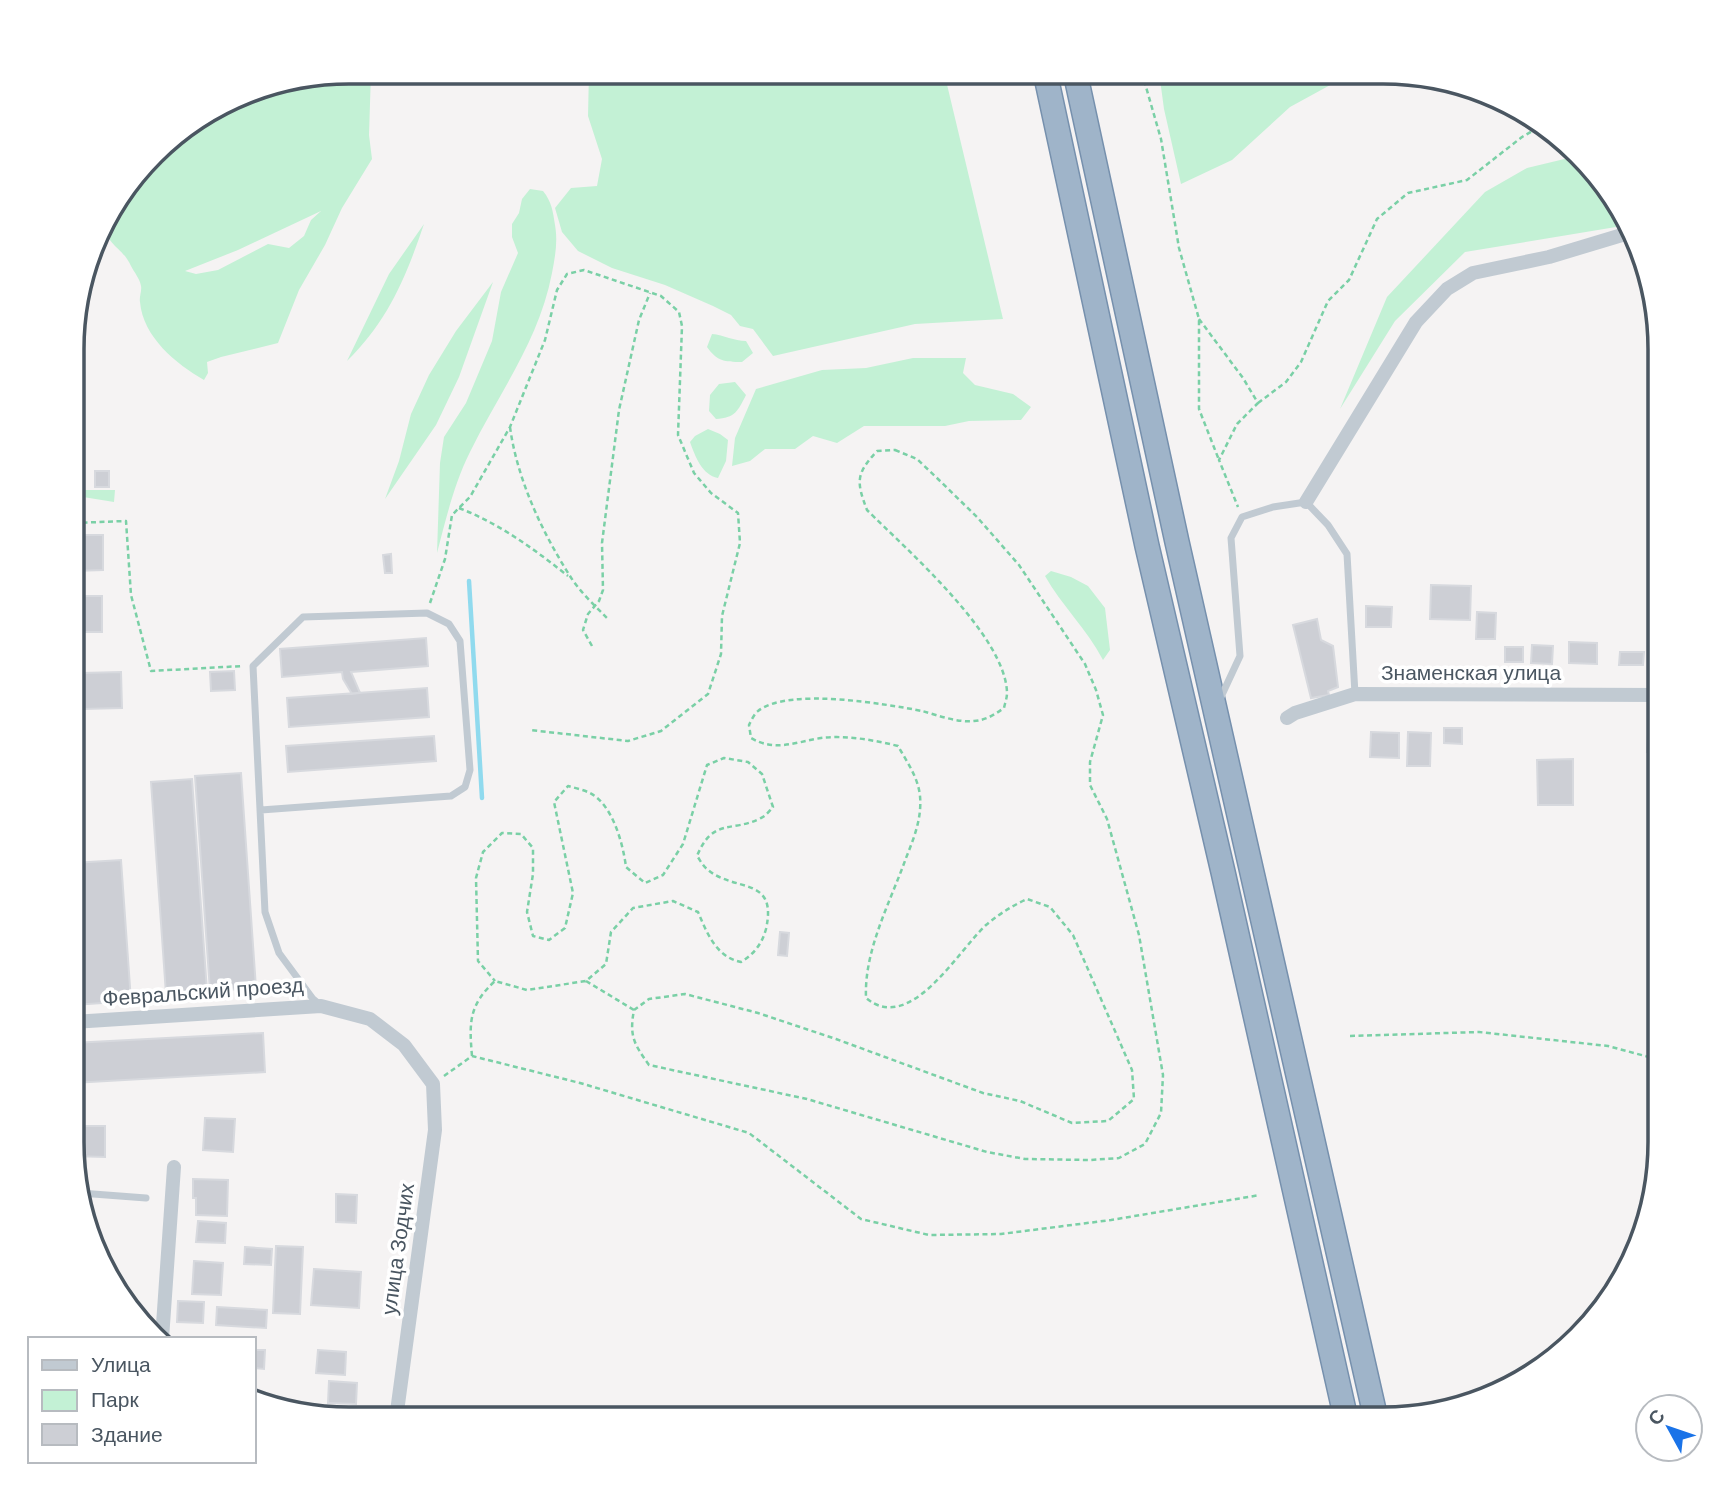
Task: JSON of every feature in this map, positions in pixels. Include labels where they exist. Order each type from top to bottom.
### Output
[{"type":"highway","points":[[1048,84],[1147,546],[1343,1407]]},
{"type":"highway","points":[[1078,84],[1215,709],[1373,1407]]},
{"type":"street","points":[[1306,502],[1416,322],[1447,289],[1473,273],[1549,257],[1622,235]]},
{"type":"street","name":"Знаменская улица","points":[[1287,718],[1355,694],[1648,695]]},
{"type":"street","name":"Февральский проезд","points":[[84,1021],[321,1006],[370,1019],[404,1045],[433,1084]]},
{"type":"street","name":"улица Зодчих","points":[[398,1407],[435,1130],[433,1084]]},
{"type":"street","points":[[163,1331],[174,1167]]},
{"type":"lane","points":[[1215,709],[1240,656],[1231,538],[1242,517],[1273,507],[1306,502],[1328,526],[1347,554],[1355,694]]},
{"type":"lane","points":[[261,810],[451,796],[465,787],[470,770],[460,641],[449,624],[427,613],[303,617],[253,666],[265,912],[279,953],[321,1006]]},
{"type":"lane","points":[[89,1194],[146,1198]]},
{"type":"path","points":[[1145,84],[1161,139],[1179,248],[1199,319],[1199,409],[1242,517]]},
{"type":"path","points":[[1219,460],[1237,424],[1258,403],[1286,382],[1301,362],[1328,301],[1349,280],[1377,219],[1408,193],[1467,180],[1533,131]]},
{"type":"path","points":[[427,613],[446,559],[452,515],[470,497],[510,427],[545,340],[557,290],[568,274],[584,270],[661,296],[679,312],[680,319],[678,435],[694,473],[711,493],[738,513],[740,543],[722,616],[721,654],[708,694],[660,731],[628,741],[530,730]]},
{"type":"path","points":[[592,646],[583,630],[588,614],[603,590],[603,533],[619,410],[639,320],[650,292]]},
{"type":"path","points":[[1199,319],[1258,403]]},
{"type":"path","points":[[510,427],[513,452],[526,488],[570,578]]},
{"type":"path","points":[[895,450],[917,459],[977,517],[1019,565],[1085,664],[1096,690],[1103,715],[1090,762],[1090,785],[1107,819],[1139,935],[1163,1075],[1161,1113],[1156,1124],[1145,1144],[1119,1158],[1025,1159],[987,1152],[807,1099],[649,1065],[635,1045],[630,1028],[634,1010],[649,999],[663,995],[685,994],[697,997],[758,1013],[836,1039],[983,1093],[1020,1101],[1072,1123],[1108,1121],[1134,1099],[1132,1070],[1073,935],[1050,907],[1027,899],[1006,909],[985,926],[919,998],[896,1008],[877,1007],[866,998],[865,980],[870,957],[919,824],[920,795],[913,771],[898,746],[874,740],[822,738],[764,746],[751,738],[749,725],[757,712],[774,704],[800,700],[849,700],[892,705],[972,722],[989,718],[1004,708],[1007,694],[1004,674],[978,626],[867,510],[859,490],[862,468],[877,451],[895,450]]},
{"type":"path","points":[[460,508],[482,517],[508,533],[570,578],[609,620]]},
{"type":"path","points":[[84,523],[127,521],[131,595],[151,671],[253,666]]},
{"type":"path","points":[[724,758],[748,762],[762,774],[774,807],[762,818],[722,828],[703,841],[697,856],[707,870],[732,882],[757,888],[764,898],[770,911],[763,939],[753,954],[741,962],[727,959],[709,936],[698,912],[673,901],[633,908],[611,932],[606,964],[586,981],[527,990],[495,981],[478,961],[476,878],[484,852],[502,833],[521,834],[533,848],[533,874],[527,912],[533,936],[549,940],[565,928],[573,893],[554,802],[568,786],[592,793],[612,817],[623,843],[626,867],[645,883],[663,875],[683,844],[707,765],[724,758]]},
{"type":"path","points":[[472,1056],[469,1024],[479,995],[495,981]]},
{"type":"path","points":[[586,981],[634,1010]]},
{"type":"path","points":[[1350,1036],[1479,1032],[1608,1046],[1648,1056]]},
{"type":"path","points":[[433,1084],[472,1056],[580,1083],[749,1133],[861,1219],[929,1235],[1001,1234],[1111,1220],[1260,1195]]},
{"type":"green space","points":[[371,84],[369,135],[372,159],[342,208],[325,245],[299,290],[278,343],[207,362],[208,373],[204,380],[172,358],[154,338],[142,315],[139,281],[127,258],[108,238],[119,216],[150,174],[174,150],[216,119],[247,104],[297,89]],"holes":[[[321,211],[311,220],[304,236],[289,248],[268,244],[218,270],[196,274],[185,271],[238,250]]]},
{"type":"green space","points":[[589,84],[947,84],[1003,319],[915,324],[773,356],[753,329],[740,326],[731,315],[665,285],[612,268],[578,251],[562,232],[555,208],[571,188],[597,186],[602,159],[588,116]]},
{"type":"green space","points":[[1161,84],[1332,84],[1290,107],[1232,160],[1181,184]]},
{"type":"green space","points":[[1568,158],[1593,188],[1618,227],[1465,252],[1395,321],[1340,409],[1387,297],[1485,192],[1527,168]]},
{"type":"green space","points":[[530,189],[543,191],[546,195],[552,207],[555,225],[555,255],[546,298],[528,343],[464,464],[437,553],[440,463],[444,437],[466,403],[492,341],[501,292],[518,253],[512,237],[512,224],[519,213],[522,199]]},
{"type":"green space","points":[[424,224],[410,262],[385,314],[347,361],[389,274]]},
{"type":"green space","points":[[493,282],[459,377],[436,425],[385,499],[399,461],[411,414],[429,375],[456,331]]},
{"type":"green space","points":[[712,334],[746,341],[753,353],[742,362],[722,360],[707,347]]},
{"type":"green space","points":[[913,358],[966,358],[963,373],[975,385],[1013,394],[1031,407],[1021,420],[969,421],[945,426],[864,426],[837,443],[813,436],[795,449],[765,449],[750,461],[732,466],[735,438],[756,389],[822,370],[866,368]]},
{"type":"green space","points":[[735,382],[746,395],[743,401],[732,415],[716,419],[709,411],[710,395],[719,384]]},
{"type":"green space","points":[[708,429],[728,440],[726,461],[718,478],[703,469],[690,442]]},
{"type":"green space","points":[[84,490],[115,490],[114,502],[84,497]]},
{"type":"green space","points":[[1051,571],[1088,586],[1105,608],[1110,650],[1103,660],[1045,576]]},
{"type":"building","points":[[95,471],[109,471],[109,487],[95,487]]},
{"type":"building","points":[[84,535],[103,535],[103,570],[84,571]]},
{"type":"building","points":[[391,554],[392,573],[385,573],[383,555]]},
{"type":"building","points":[[1431,585],[1471,586],[1470,620],[1430,619]]},
{"type":"building","points":[[84,596],[102,596],[102,632],[84,632]]},
{"type":"building","points":[[1366,606],[1392,607],[1391,627],[1366,627]]},
{"type":"building","points":[[1477,612],[1496,613],[1495,639],[1476,639]]},
{"type":"building","points":[[1317,619],[1321,640],[1333,646],[1338,687],[1328,691],[1329,695],[1311,698],[1293,625]]},
{"type":"building","points":[[426,638],[428,666],[351,672],[360,693],[352,694],[342,672],[282,677],[280,649]]},
{"type":"building","points":[[1569,642],[1597,643],[1597,664],[1569,663]]},
{"type":"building","points":[[1532,645],[1553,646],[1552,664],[1531,663]]},
{"type":"building","points":[[1505,647],[1523,647],[1523,662],[1505,662]]},
{"type":"building","points":[[1620,652],[1644,652],[1643,665],[1619,665]]},
{"type":"building","points":[[234,671],[235,690],[211,691],[210,672]]},
{"type":"building","points":[[121,672],[122,708],[84,709],[84,673]]},
{"type":"building","points":[[427,688],[429,717],[289,727],[287,698]]},
{"type":"building","points":[[1444,728],[1462,728],[1462,744],[1444,743]]},
{"type":"building","points":[[1371,732],[1399,733],[1399,758],[1370,757]]},
{"type":"building","points":[[1408,732],[1431,733],[1430,766],[1407,766]]},
{"type":"building","points":[[434,736],[436,761],[288,772],[286,746]]},
{"type":"building","points":[[1573,759],[1573,805],[1538,805],[1537,760]]},
{"type":"building","points":[[241,773],[256,988],[210,991],[195,776]]},
{"type":"building","points":[[192,779],[207,991],[166,994],[151,782]]},
{"type":"building","points":[[121,860],[131,1001],[84,1004],[84,862]]},
{"type":"building","points":[[780,932],[789,933],[787,956],[778,955]]},
{"type":"building","points":[[263,1033],[265,1072],[84,1082],[84,1042]]},
{"type":"building","points":[[205,1118],[235,1119],[233,1152],[203,1150]]},
{"type":"building","points":[[84,1126],[105,1126],[105,1157],[85,1156]]},
{"type":"building","points":[[193,1179],[228,1180],[227,1216],[196,1215]]},
{"type":"building","points":[[336,1194],[357,1195],[356,1223],[336,1222]]},
{"type":"building","points":[[198,1221],[226,1223],[225,1243],[196,1242]]},
{"type":"building","points":[[276,1246],[303,1247],[300,1314],[273,1313]]},
{"type":"building","points":[[245,1247],[272,1249],[271,1265],[244,1264]]},
{"type":"building","points":[[194,1261],[223,1263],[221,1295],[192,1294]]},
{"type":"building","points":[[314,1269],[361,1272],[359,1308],[311,1305]]},
{"type":"building","points":[[178,1301],[204,1302],[203,1323],[177,1322]]},
{"type":"building","points":[[217,1307],[267,1310],[266,1328],[216,1325]]},
{"type":"building","points":[[256,1350],[265,1350],[264,1369],[256,1368]]},
{"type":"building","points":[[318,1350],[346,1352],[345,1375],[316,1373]]},
{"type":"building","points":[[329,1381],[357,1383],[356,1404],[328,1403]]},
{"type":"waterway","points":[[469,581],[482,798]]}]
